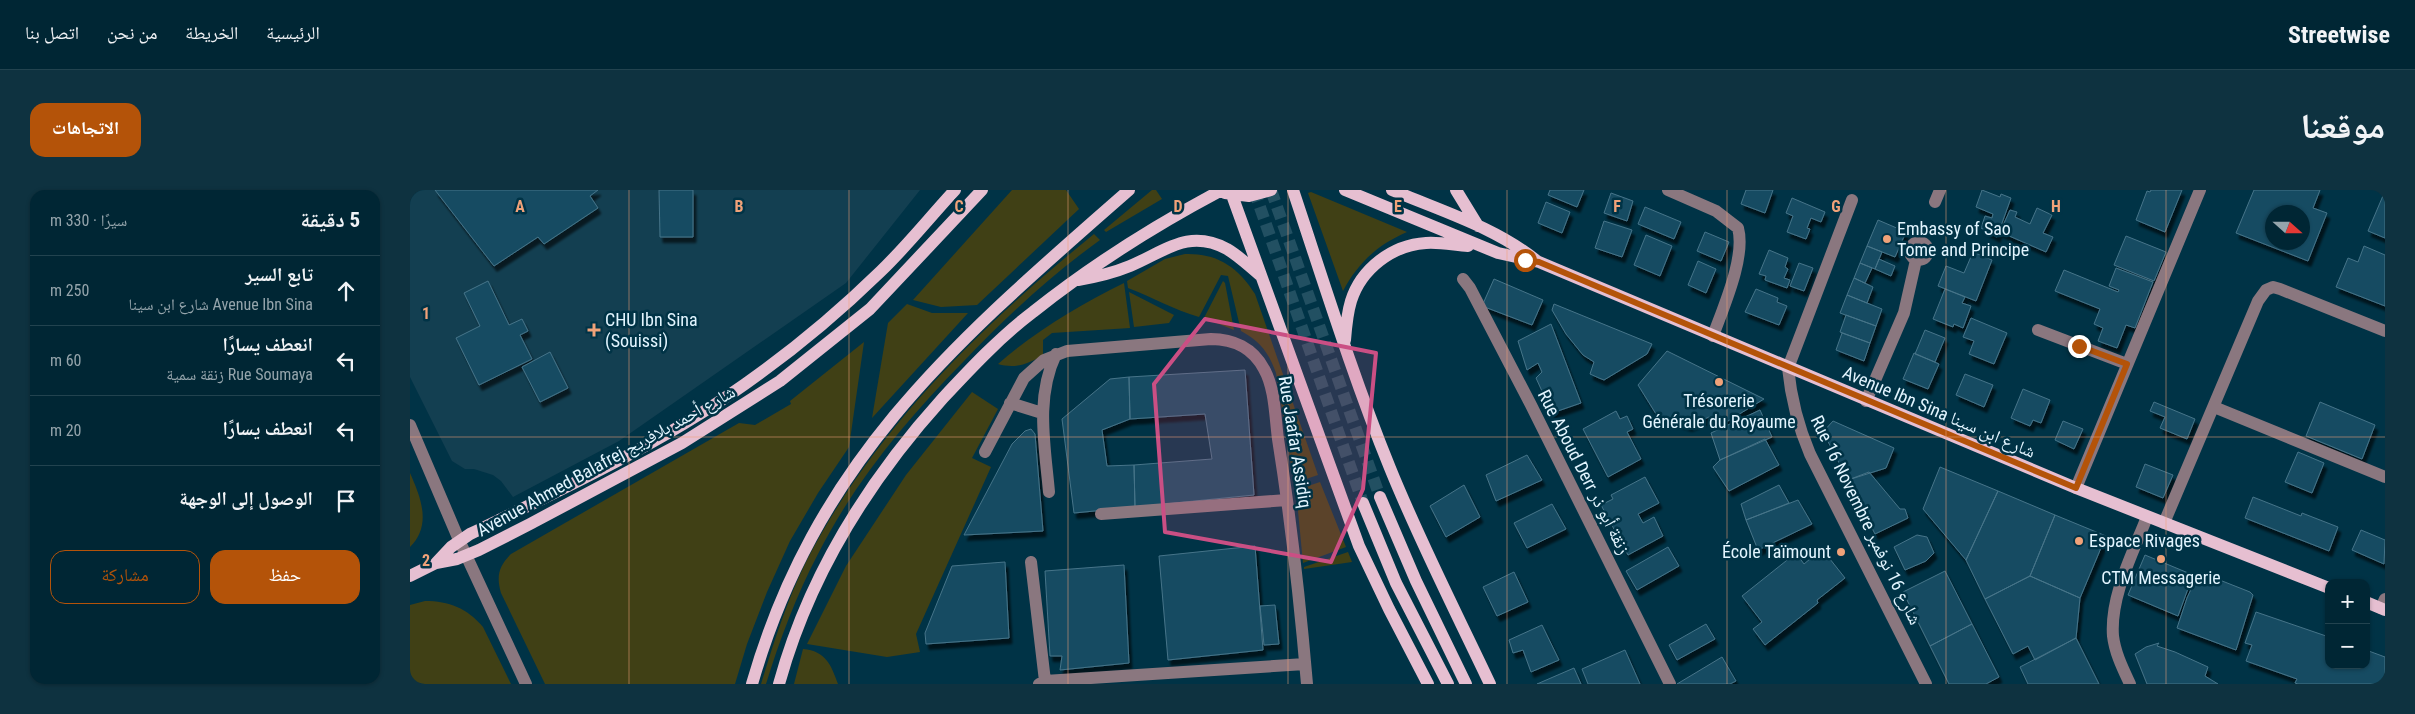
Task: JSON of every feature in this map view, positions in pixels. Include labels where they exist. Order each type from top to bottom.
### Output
[{"type":"main road","name":"Avenue Ahmed Balafrej شارع أحمد بلافريج","points":[[436,563],[460,540],[677,428],[760,374],[882,271],[955,190]]},
{"type":"main road","name":"Avenue Ahmed Balafrej شارع أحمد بلافريج","points":[[410,576],[436,563],[467,556],[682,443],[732,414],[780,381],[870,309],[982,190]]},
{"type":"main road","points":[[752,684],[776,610],[805,548],[835,495],[883,428],[974,327],[1129,190]]},
{"type":"main road","points":[[778,684],[800,621],[819,576],[842,533],[891,460],[928,415],[982,357],[1031,313],[1145,232],[1223,192],[1249,196],[1271,190]]},
{"type":"main road","points":[[1292,190],[1344,345],[1390,467],[1425,549],[1490,684]]},
{"type":"main road","name":"Avenue Ibn Sina شارع ابن سينا","points":[[1345,190],[1485,248],[1511,257],[1539,262],[2076,488],[2325,586]]},
{"type":"main road","name":"Avenue Ibn Sina شارع ابن سينا","points":[[1392,190],[1478,226],[1516,245],[1539,262]]},
{"type":"main road","points":[[1456,190],[1478,226]]},
{"type":"main road","points":[[1223,192],[1262,277],[1359,546],[1388,609],[1428,684]]},
{"type":"main road","points":[[1074,281],[1112,272],[1174,244],[1195,241],[1215,244],[1226,249],[1262,277]]},
{"type":"main road","points":[[1344,345],[1348,315],[1355,290],[1370,269],[1379,261],[1402,248],[1426,243],[1485,248]]},
{"type":"main road","points":[[1380,498],[1419,590],[1466,684]]},
{"type":"main road","points":[[1363,503],[1396,582],[1448,684]]},
{"type":"main road","points":[[2370,603],[2384,605]]},
{"type":"street","points":[[1668,190],[1716,211],[1738,228],[1740,242],[1736,265],[1713,336]]},
{"type":"street","points":[[2076,488],[2200,190]]},
{"type":"street","points":[[1788,368],[1852,200]]},
{"type":"street","points":[[1866,401],[1904,313],[1916,260]]},
{"type":"street","name":"Rue Aboud Derr زنقة أبو ذر","points":[[1463,279],[1531,405],[1670,684]]},
{"type":"street","points":[[2164,523],[2258,301],[2266,290],[2273,287],[2280,288],[2385,331]]},
{"type":"street","points":[[2038,330],[2127,364]]},
{"type":"street","name":"Rue Jaafar Assidiq","points":[[985,452],[1024,378],[1033,368],[1056,354],[1078,348],[1211,339],[1231,341],[1240,345],[1258,360],[1269,381],[1287,500],[1307,684]]},
{"type":"street","points":[[1049,492],[1042,413],[1046,378],[1056,354]]},
{"type":"street","name":"Rue 16 Novembre شارع 16 نوفمبر","points":[[1788,368],[1792,403],[1803,438],[1926,684]]},
{"type":"street","points":[[1010,403],[1042,413]]},
{"type":"street","points":[[2214,407],[2385,477]]},
{"type":"street","points":[[410,425],[467,556],[526,684]]},
{"type":"street","points":[[1101,514],[1287,500]]},
{"type":"street","points":[[2130,684],[2113,638],[2114,615],[2125,574],[2147,517]]},
{"type":"street","points":[[1031,562],[1042,683],[1305,664]]},
{"type":"highlighted area","points":[[1205,319],[1376,353],[1363,489],[1331,562],[1165,532],[1154,384]]},
{"type":"shaded area","name":"CHU Ibn Sina (Souissi)","points":[[410,190],[920,190],[846,283],[619,441],[513,497],[501,481],[493,475],[474,469],[465,469],[452,461],[410,377]]},
{"type":"shaded area","points":[[1012,190],[1066,190],[1079,209],[977,305],[941,307],[913,300]]},
{"type":"shaded area","points":[[1152,190],[1156,190],[1162,199],[1106,232],[1104,230]]},
{"type":"shaded area","points":[[1311,192],[1407,232],[1386,243],[1369,256],[1355,272],[1343,291],[1308,193]]},
{"type":"shaded area","points":[[1094,234],[1100,240],[1046,283],[980,345],[922,405],[865,476],[848,501],[810,570],[789,618],[766,684],[761,684],[787,606],[807,560],[834,512],[864,467],[934,382],[972,343],[1011,305]]},
{"type":"shaded area","points":[[1185,254],[1207,256],[1226,264],[1241,276],[1255,294],[1318,475],[1294,483],[1276,373],[1263,348],[1254,339],[1241,331],[1228,276],[1221,275],[1199,317],[1128,288],[1127,281],[1165,259]]},
{"type":"shaded area","points":[[1223,281],[1225,283],[1234,330],[1204,318]]},
{"type":"shaded area","points":[[1124,283],[1130,328],[1052,333],[1043,340],[1043,355],[1038,358],[1016,366],[998,364],[1058,319]]},
{"type":"shaded area","points":[[1129,292],[1174,315],[1169,323],[1134,327]]},
{"type":"shaded area","points":[[907,304],[932,313],[968,313],[872,418],[888,323]]},
{"type":"shaded area","points":[[864,342],[849,447],[818,493],[790,541],[767,592],[747,644],[735,684],[545,684],[501,593],[499,576],[501,567],[511,554],[739,423],[755,425],[791,404],[790,401]]},
{"type":"shaded area","points":[[972,392],[998,409],[972,458],[991,467],[916,634],[920,652],[887,657],[807,644],[846,566],[906,475]]},
{"type":"shaded area","points":[[410,473],[421,502],[423,521],[417,539],[410,547]]},
{"type":"shaded area","points":[[1320,482],[1346,547],[1303,563],[1296,490]]},
{"type":"shaded area","points":[[1348,552],[1352,562],[1304,569],[1304,567]]},
{"type":"shaded area","points":[[425,601],[450,604],[464,610],[477,620],[483,627],[511,684],[410,684],[410,605]]},
{"type":"shaded area","points":[[803,649],[811,650],[827,660],[838,684],[794,684]]},
{"type":"building","points":[[435,190],[598,190],[590,196],[598,208],[544,244],[538,237],[494,266]]},
{"type":"building","points":[[659,190],[693,190],[693,237],[660,237]]},
{"type":"building","points":[[1550,190],[1584,190],[1577,207],[1548,195]]},
{"type":"building","points":[[1746,190],[1773,190],[1765,213],[1741,204]]},
{"type":"building","points":[[1982,190],[2000,197],[2001,194],[2011,198],[1997,237],[1981,228],[1985,216],[1992,218],[1993,214],[1976,207]]},
{"type":"building","points":[[2151,190],[2182,190],[2165,232],[2136,220],[2147,191],[2150,192]]},
{"type":"building","points":[[2254,190],[2320,190],[2313,208],[2327,213],[2308,261],[2280,250],[2310,250],[2310,205],[2265,205],[2265,244],[2236,233]]},
{"type":"building","points":[[2385,191],[2385,238],[2368,231]]},
{"type":"building","points":[[1611,193],[1633,201],[1627,221],[1604,213]]},
{"type":"building","points":[[1792,198],[1825,212],[1821,222],[1811,218],[1807,228],[1810,229],[1806,239],[1787,232],[1793,216],[1786,213]]},
{"type":"building","points":[[1546,202],[1570,212],[1562,233],[1538,223]]},
{"type":"building","points":[[1645,207],[1681,222],[1674,239],[1638,224]]},
{"type":"building","points":[[2037,208],[2052,215],[2043,233],[2053,237],[2046,252],[2000,232],[2010,210],[2017,212],[2015,217],[2030,224]]},
{"type":"building","name":"Embassy of Sao Tome and Principe","points":[[1878,220],[1906,232],[1895,257],[1867,246]]},
{"type":"building","points":[[1604,221],[1632,230],[1622,257],[1595,248]]},
{"type":"building","points":[[1705,232],[1729,242],[1721,261],[1697,251]]},
{"type":"building","points":[[1646,235],[1672,246],[1660,276],[1634,265]]},
{"type":"building","points":[[2126,236],[2166,252],[2154,281],[2114,265]]},
{"type":"building","points":[[1867,246],[1882,252],[1875,269],[1860,263]]},
{"type":"building","points":[[2364,246],[2385,255],[2385,306],[2336,287],[2348,258],[2358,262]]},
{"type":"building","points":[[1769,250],[1788,258],[1785,267],[1788,269],[1784,278],[1790,280],[1787,288],[1765,280],[1766,276],[1759,274]]},
{"type":"building","points":[[1973,252],[1992,260],[1976,301],[1938,286],[1946,266],[1964,273]]},
{"type":"building","points":[[1879,259],[1895,266],[1891,276],[1875,269]]},
{"type":"building","points":[[1698,261],[1716,269],[1706,293],[1688,285]]},
{"type":"building","points":[[1799,263],[1813,268],[1804,291],[1790,286]]},
{"type":"building","points":[[1860,263],[1872,268],[1865,283],[1854,278]]},
{"type":"building","points":[[2116,268],[2153,282],[2135,328],[2126,325],[2117,348],[2098,341],[2103,328],[2094,324],[2100,309],[2055,291],[2064,270],[2118,292],[2119,290],[2109,286]]},
{"type":"building","points":[[1854,278],[1873,287],[1867,303],[1847,295]]},
{"type":"building","points":[[1494,279],[1543,300],[1532,325],[1482,306]]},
{"type":"building","points":[[488,281],[509,325],[522,319],[528,331],[520,335],[532,359],[479,385],[456,338],[480,326],[464,293]]},
{"type":"building","points":[[1756,289],[1778,298],[1777,302],[1787,306],[1779,325],[1745,312]]},
{"type":"building","points":[[1945,289],[1965,297],[1962,303],[1971,306],[1963,328],[1954,324],[1953,327],[1933,319]]},
{"type":"building","points":[[1847,295],[1882,309],[1876,326],[1840,313]]},
{"type":"building","points":[[1554,304],[1652,344],[1647,354],[1604,380],[1599,378],[1590,374],[1594,362],[1583,355],[1566,334],[1552,310]]},
{"type":"building","points":[[1846,315],[1876,326],[1870,343],[1840,332]]},
{"type":"building","points":[[1971,318],[2007,333],[1994,364],[1969,354],[1974,341],[1963,337]]},
{"type":"building","points":[[1551,324],[1581,403],[1552,413],[1536,378],[1542,372],[1538,363],[1527,370],[1518,341]]},
{"type":"building","points":[[1925,330],[1945,338],[1935,362],[1915,354]]},
{"type":"building","points":[[1842,333],[1870,343],[1864,361],[1836,350]]},
{"type":"building","points":[[1667,351],[1764,399],[1723,424],[1709,417],[1689,426],[1656,414],[1638,385]]},
{"type":"building","points":[[550,352],[568,388],[540,402],[522,367]]},
{"type":"building","points":[[1914,353],[1939,364],[1928,389],[1903,379]]},
{"type":"building","points":[[1245,370],[1254,495],[1135,507],[1134,465],[1212,459],[1205,414],[1130,419],[1129,377]]},
{"type":"building","points":[[1965,374],[1993,385],[1984,407],[1956,395]]},
{"type":"building","points":[[1129,377],[1130,419],[1102,430],[1107,466],[1134,465],[1135,507],[1074,513],[1062,419],[1110,379]]},
{"type":"building","points":[[2023,389],[2050,400],[2041,423],[2033,420],[2030,426],[2011,418]]},
{"type":"building","points":[[2154,402],[2195,419],[2187,439],[2160,428],[2165,417],[2150,411]]},
{"type":"building","points":[[2320,402],[2375,425],[2362,459],[2306,436]]},
{"type":"building","points":[[1760,410],[1772,437],[1720,460],[1711,433]]},
{"type":"building","points":[[1616,411],[1620,419],[1627,416],[1633,429],[1627,432],[1641,459],[1608,477],[1583,429]]},
{"type":"building","points":[[1833,421],[1894,448],[1886,468],[1848,480],[1823,432]]},
{"type":"building","points":[[2063,421],[2083,429],[2074,449],[2055,440]]},
{"type":"building","points":[[1031,429],[1035,434],[1043,531],[964,535],[1012,444],[1025,431]]},
{"type":"building","points":[[1765,439],[1779,465],[1729,491],[1713,467],[1720,460]]},
{"type":"building","points":[[2298,452],[2324,463],[2312,493],[2285,482]]},
{"type":"building","points":[[1527,455],[1542,480],[1496,501],[1486,475]]},
{"type":"building","points":[[2145,464],[2173,475],[2163,498],[2136,487]]},
{"type":"building","points":[[1940,467],[1998,491],[1966,560],[1923,509]]},
{"type":"building","points":[[1869,472],[1900,509],[1905,509],[1908,518],[1875,534],[1848,480]]},
{"type":"building","points":[[1645,477],[1659,503],[1638,514],[1643,523],[1654,517],[1663,536],[1628,555],[1601,505],[1613,499],[1611,495]]},
{"type":"building","points":[[1464,485],[1480,517],[1446,537],[1430,506]]},
{"type":"building","points":[[1779,485],[1789,503],[1746,520],[1741,504]]},
{"type":"building","points":[[1998,491],[2055,515],[2030,576],[1985,599],[1966,560]]},
{"type":"building","points":[[2253,497],[2301,516],[2302,513],[2338,527],[2329,551],[2245,518]]},
{"type":"building","points":[[1798,500],[1812,524],[1758,550],[1746,520]]},
{"type":"building","points":[[1552,504],[1566,529],[1527,548],[1514,523]]},
{"type":"building","points":[[2055,515],[2106,536],[2080,598],[2030,576]]},
{"type":"building","points":[[2361,530],[2385,540],[2384,564],[2352,550]]},
{"type":"building","points":[[1917,535],[1927,537],[1934,553],[1926,561],[1905,570],[1894,547]]},
{"type":"building","points":[[1255,546],[1263,650],[1168,660],[1159,556]]},
{"type":"building","points":[[1668,547],[1679,566],[1637,590],[1626,571]]},
{"type":"building","points":[[1822,549],[1845,578],[1817,600],[1818,603],[1765,645],[1753,629],[1762,622],[1742,596],[1796,553],[1804,564]]},
{"type":"building","points":[[2145,555],[2193,575],[2178,616],[2128,595]]},
{"type":"building","points":[[1005,562],[1009,638],[926,644],[925,633],[952,566]]},
{"type":"building","points":[[1124,565],[1129,663],[1060,670],[1062,656],[1050,656],[1045,571]]},
{"type":"building","points":[[1945,571],[1972,624],[1930,646],[1903,592]]},
{"type":"building","points":[[1514,572],[1528,602],[1497,616],[1483,587]]},
{"type":"building","points":[[2202,573],[2250,592],[2253,595],[2236,650],[2177,628],[2187,598],[2198,574]]},
{"type":"building","points":[[2030,576],[2080,598],[2076,638],[2035,660],[2028,646],[2013,654],[1985,599]]},
{"type":"building","points":[[1275,605],[1279,644],[1264,645],[1260,606]]},
{"type":"building","points":[[2256,612],[2325,636],[2325,669],[2370,669],[2370,651],[2385,657],[2385,684],[2298,684],[2295,683],[2297,679],[2246,661],[2252,645],[2245,643]]},
{"type":"building","points":[[1706,624],[1715,639],[1677,660],[1669,645]]},
{"type":"building","points":[[1972,624],[1999,677],[1986,684],[1949,684],[1930,646]]},
{"type":"building","points":[[1542,625],[1559,660],[1531,672],[1523,650],[1513,653],[1509,640]]},
{"type":"building","points":[[2076,638],[2099,684],[2028,684],[2020,667]]},
{"type":"building","points":[[2159,643],[2157,646],[2208,667],[2205,676],[2218,684],[2147,684],[2135,654],[2146,647]]},
{"type":"building","points":[[1625,650],[1640,684],[1588,684],[1582,669]]},
{"type":"building","points":[[1722,657],[1736,681],[1730,684],[1677,684]]},
{"type":"building","points":[[1574,668],[1581,684],[1537,684]]},
{"type":"tunnel","points":[[1254,190],[1363,503]]},
{"type":"tunnel","points":[[1271,190],[1380,497]]},
{"type":"place","name":"Embassy of Sao Tome and Principe","points":[[1887,239]]},
{"type":"place","name":"CHU Ibn Sina (Souissi)","points":[[594,330]]},
{"type":"place","name":"Trésorerie Générale du Royaume","points":[[1719,382]]},
{"type":"place","name":"Espace Rivages","points":[[2079,541]]},
{"type":"place","name":"École Taïmount","points":[[1841,552]]},
{"type":"place","name":"CTM Messagerie","points":[[2161,559]]},
{"type":"route","points":[[1525,260],[1539,262],[1844,392],[2076,488],[2127,364],[2079,346]]}]
